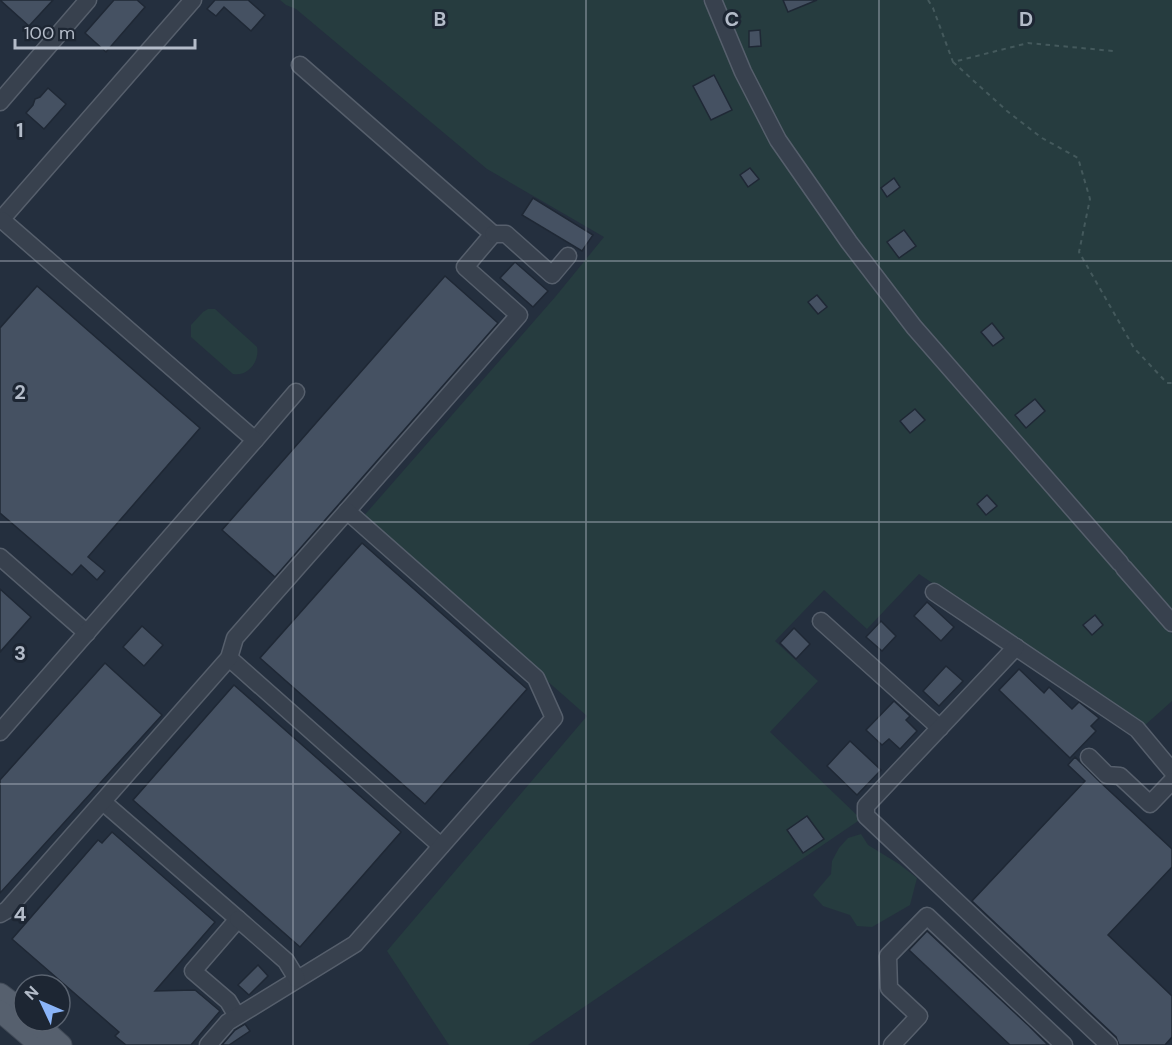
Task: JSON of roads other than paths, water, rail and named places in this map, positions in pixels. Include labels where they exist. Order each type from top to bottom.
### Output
[{"type":"main road","points":[[0,1011],[36,1038],[61,1045]]},
{"type":"street","points":[[0,102],[88,0]]},
{"type":"street","points":[[193,0],[1,220],[255,440]]},
{"type":"street","points":[[713,0],[743,72],[778,140],[849,242],[914,327],[1172,623]]},
{"type":"street","points":[[300,65],[493,234],[506,234],[552,275],[568,256]]},
{"type":"street","points":[[0,914],[7,910],[229,658],[235,638],[519,315],[465,267],[493,234]]},
{"type":"street","points":[[0,732],[296,392]]},
{"type":"street","points":[[208,1045],[228,1022],[355,944],[554,718],[536,678],[347,511]]},
{"type":"street","points":[[0,557],[87,633]]},
{"type":"street","points":[[934,592],[1137,729],[1172,771]]},
{"type":"street","points":[[821,621],[940,728]]},
{"type":"street","points":[[1016,647],[866,806],[866,816],[1108,1045]]},
{"type":"street","points":[[229,658],[441,846]]},
{"type":"street","points":[[1089,757],[1107,775],[1120,776],[1150,804],[1172,781]]},
{"type":"street","points":[[103,802],[286,961],[297,979]]},
{"type":"street","points":[[892,1045],[919,1016],[889,988],[888,956],[927,916],[1064,1045]]},
{"type":"street","points":[[237,1016],[228,1001],[193,970],[238,919]]}]
